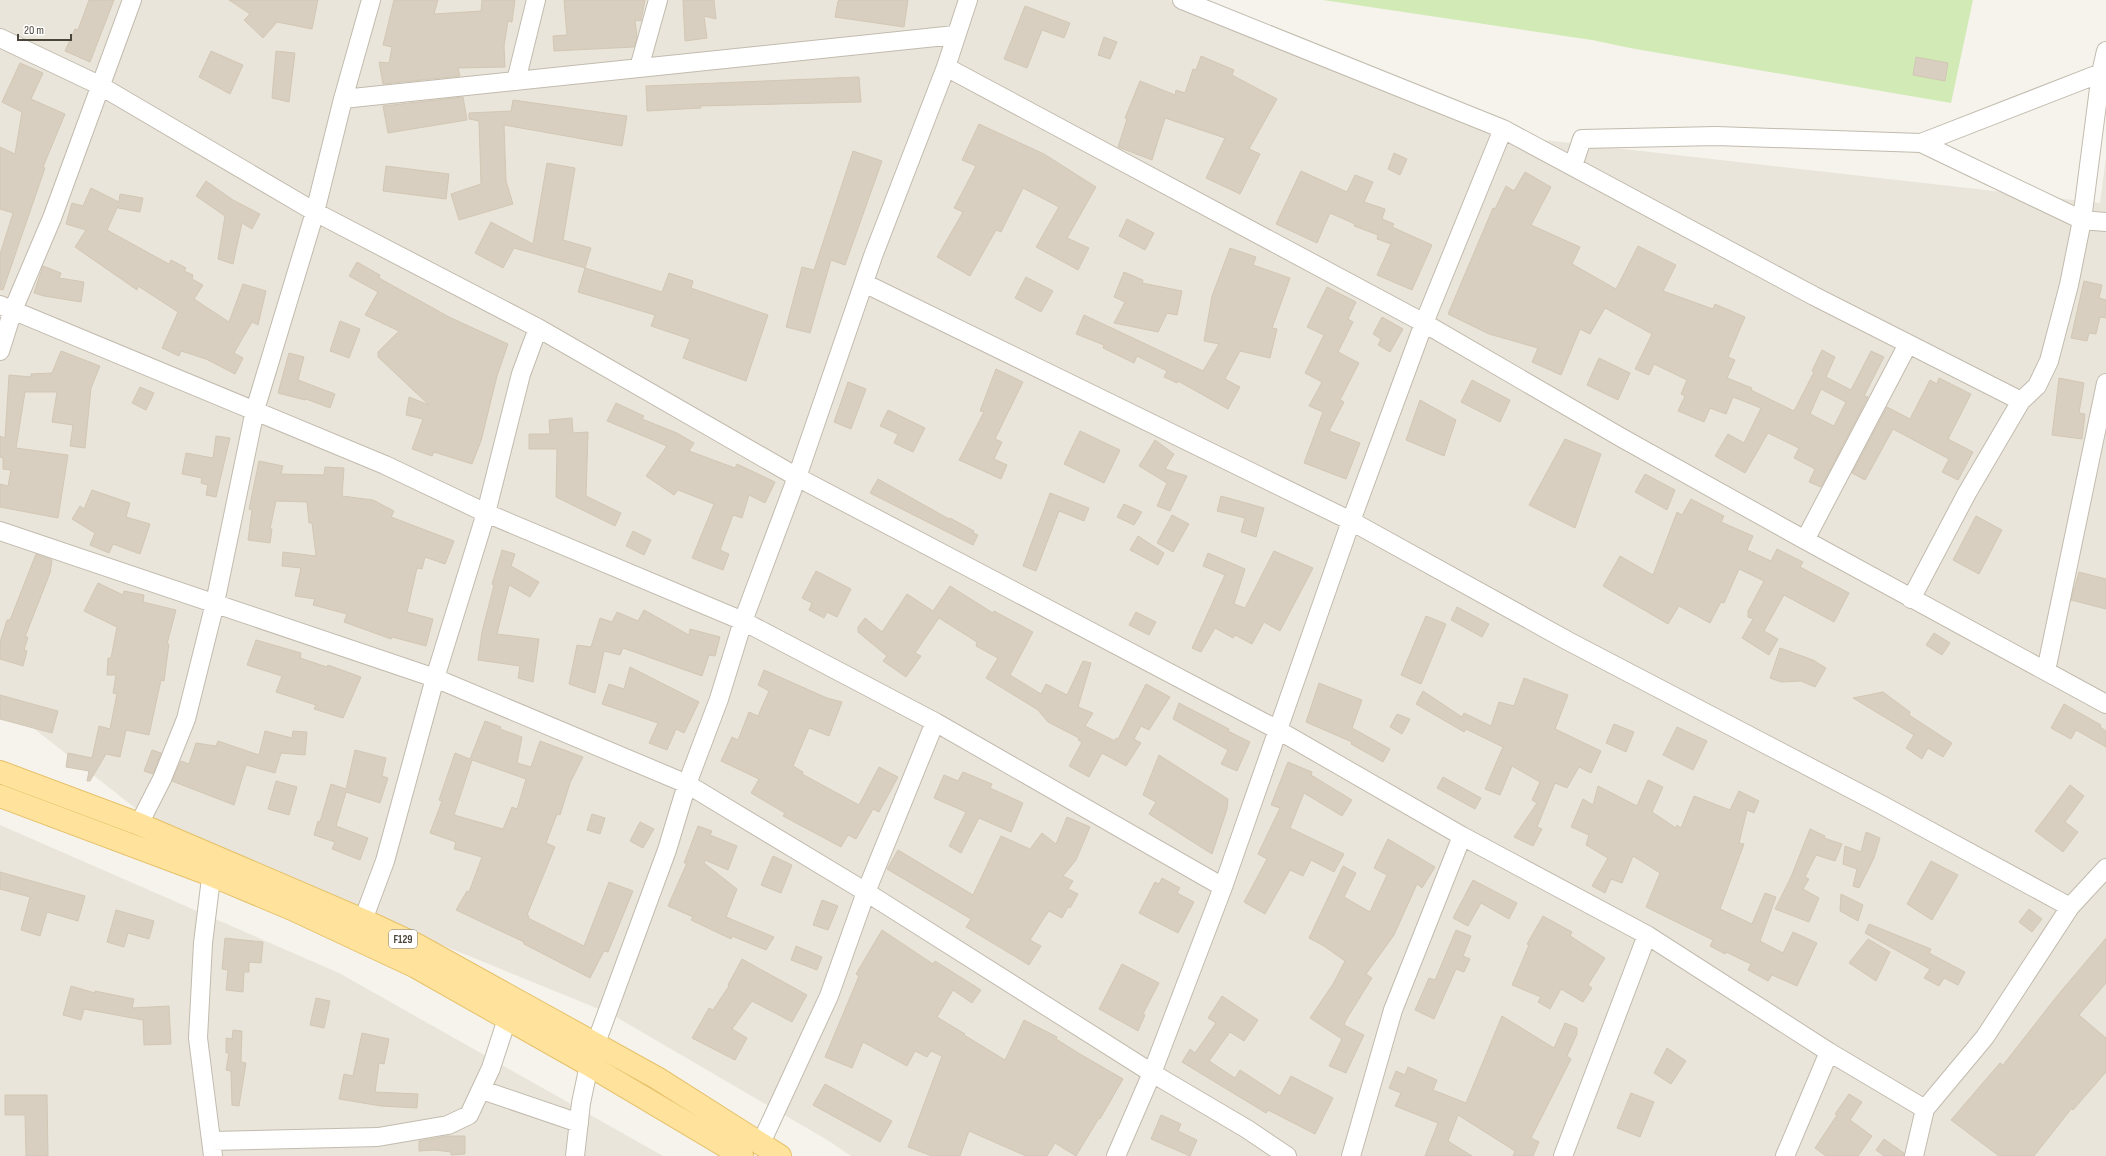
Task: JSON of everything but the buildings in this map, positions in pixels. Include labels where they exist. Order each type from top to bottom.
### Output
[{"type":"main road","name":"F129","points":[[0,772],[139,824],[292,910],[416,967],[712,1136],[742,1156]]},
{"type":"main road","name":"F129","points":[[0,796],[212,865],[363,920],[419,946],[596,1043],[656,1078],[780,1156]]},
{"type":"street","points":[[0,351],[6,308],[52,218],[99,85],[132,0]]},
{"type":"street","points":[[139,824],[162,779],[186,719],[214,603],[255,410],[315,212],[342,99],[371,0]]},
{"type":"street","points":[[516,81],[536,0]]},
{"type":"street","points":[[639,68],[658,0]]},
{"type":"street","points":[[596,1043],[666,850],[687,784],[719,699],[743,620],[797,477],[864,283],[946,67],[955,35],[968,0]]},
{"type":"street","points":[[1182,0],[1503,129],[1908,344],[2021,401]]},
{"type":"street","points":[[342,99],[955,35]]},
{"type":"street","points":[[0,38],[99,85],[315,212],[538,328],[797,477],[1278,730],[1462,836],[1647,935],[1828,1052],[1925,1110]]},
{"type":"street","points":[[1911,599],[1967,493],[2021,401],[2036,386],[2049,361],[2069,285],[2082,220],[2101,73],[2106,51]]},
{"type":"street","points":[[946,67],[1424,323],[1622,438],[1911,599],[2106,704]]},
{"type":"street","points":[[1573,166],[1582,139],[1716,136],[1920,143],[2101,73]]},
{"type":"street","points":[[1116,1156],[1152,1073],[1223,887],[1351,521],[1424,323],[1503,129]]},
{"type":"street","points":[[1920,143],[2082,220],[2106,222]]},
{"type":"street","points":[[864,283],[1351,521],[1568,641],[1882,805],[2070,906]]},
{"type":"street","points":[[6,308],[385,465],[486,513],[743,620],[935,722],[1223,887]]},
{"type":"street","points":[[363,920],[385,861],[435,678],[486,513],[521,374],[538,328]]},
{"type":"street","points":[[1805,540],[1908,344]]},
{"type":"street","points":[[2046,671],[2106,383]]},
{"type":"street","points":[[0,531],[435,678],[687,784],[866,892],[1152,1073],[1247,1129],[1287,1156]]},
{"type":"street","points":[[761,1143],[829,996],[866,892],[935,722]]},
{"type":"street","points":[[1350,1156],[1393,1010],[1462,836]]},
{"type":"street","points":[[212,865],[203,943],[198,1038],[212,1148],[378,1137],[448,1125],[469,1115],[491,1068],[507,1019]]},
{"type":"street","points":[[1914,1156],[1925,1110],[1984,1037],[2070,906],[2106,868]]},
{"type":"street","points":[[1563,1156],[1647,935]]},
{"type":"street","points":[[1785,1156],[1828,1052]]},
{"type":"street","points":[[575,1156],[589,1065]]},
{"type":"street","points":[[482,1090],[579,1123]]},
{"type":"shaded area","points":[[0,0],[1170,0],[1490,134],[2100,203],[2106,157],[2106,1156],[851,1156],[829,1141],[611,1014],[167,833],[0,702]]},
{"type":"shaded area","points":[[0,825],[339,973],[663,1156],[0,1156]]},
{"type":"green space","points":[[1323,0],[1973,0],[1951,103],[1630,48],[1592,40]]}]
